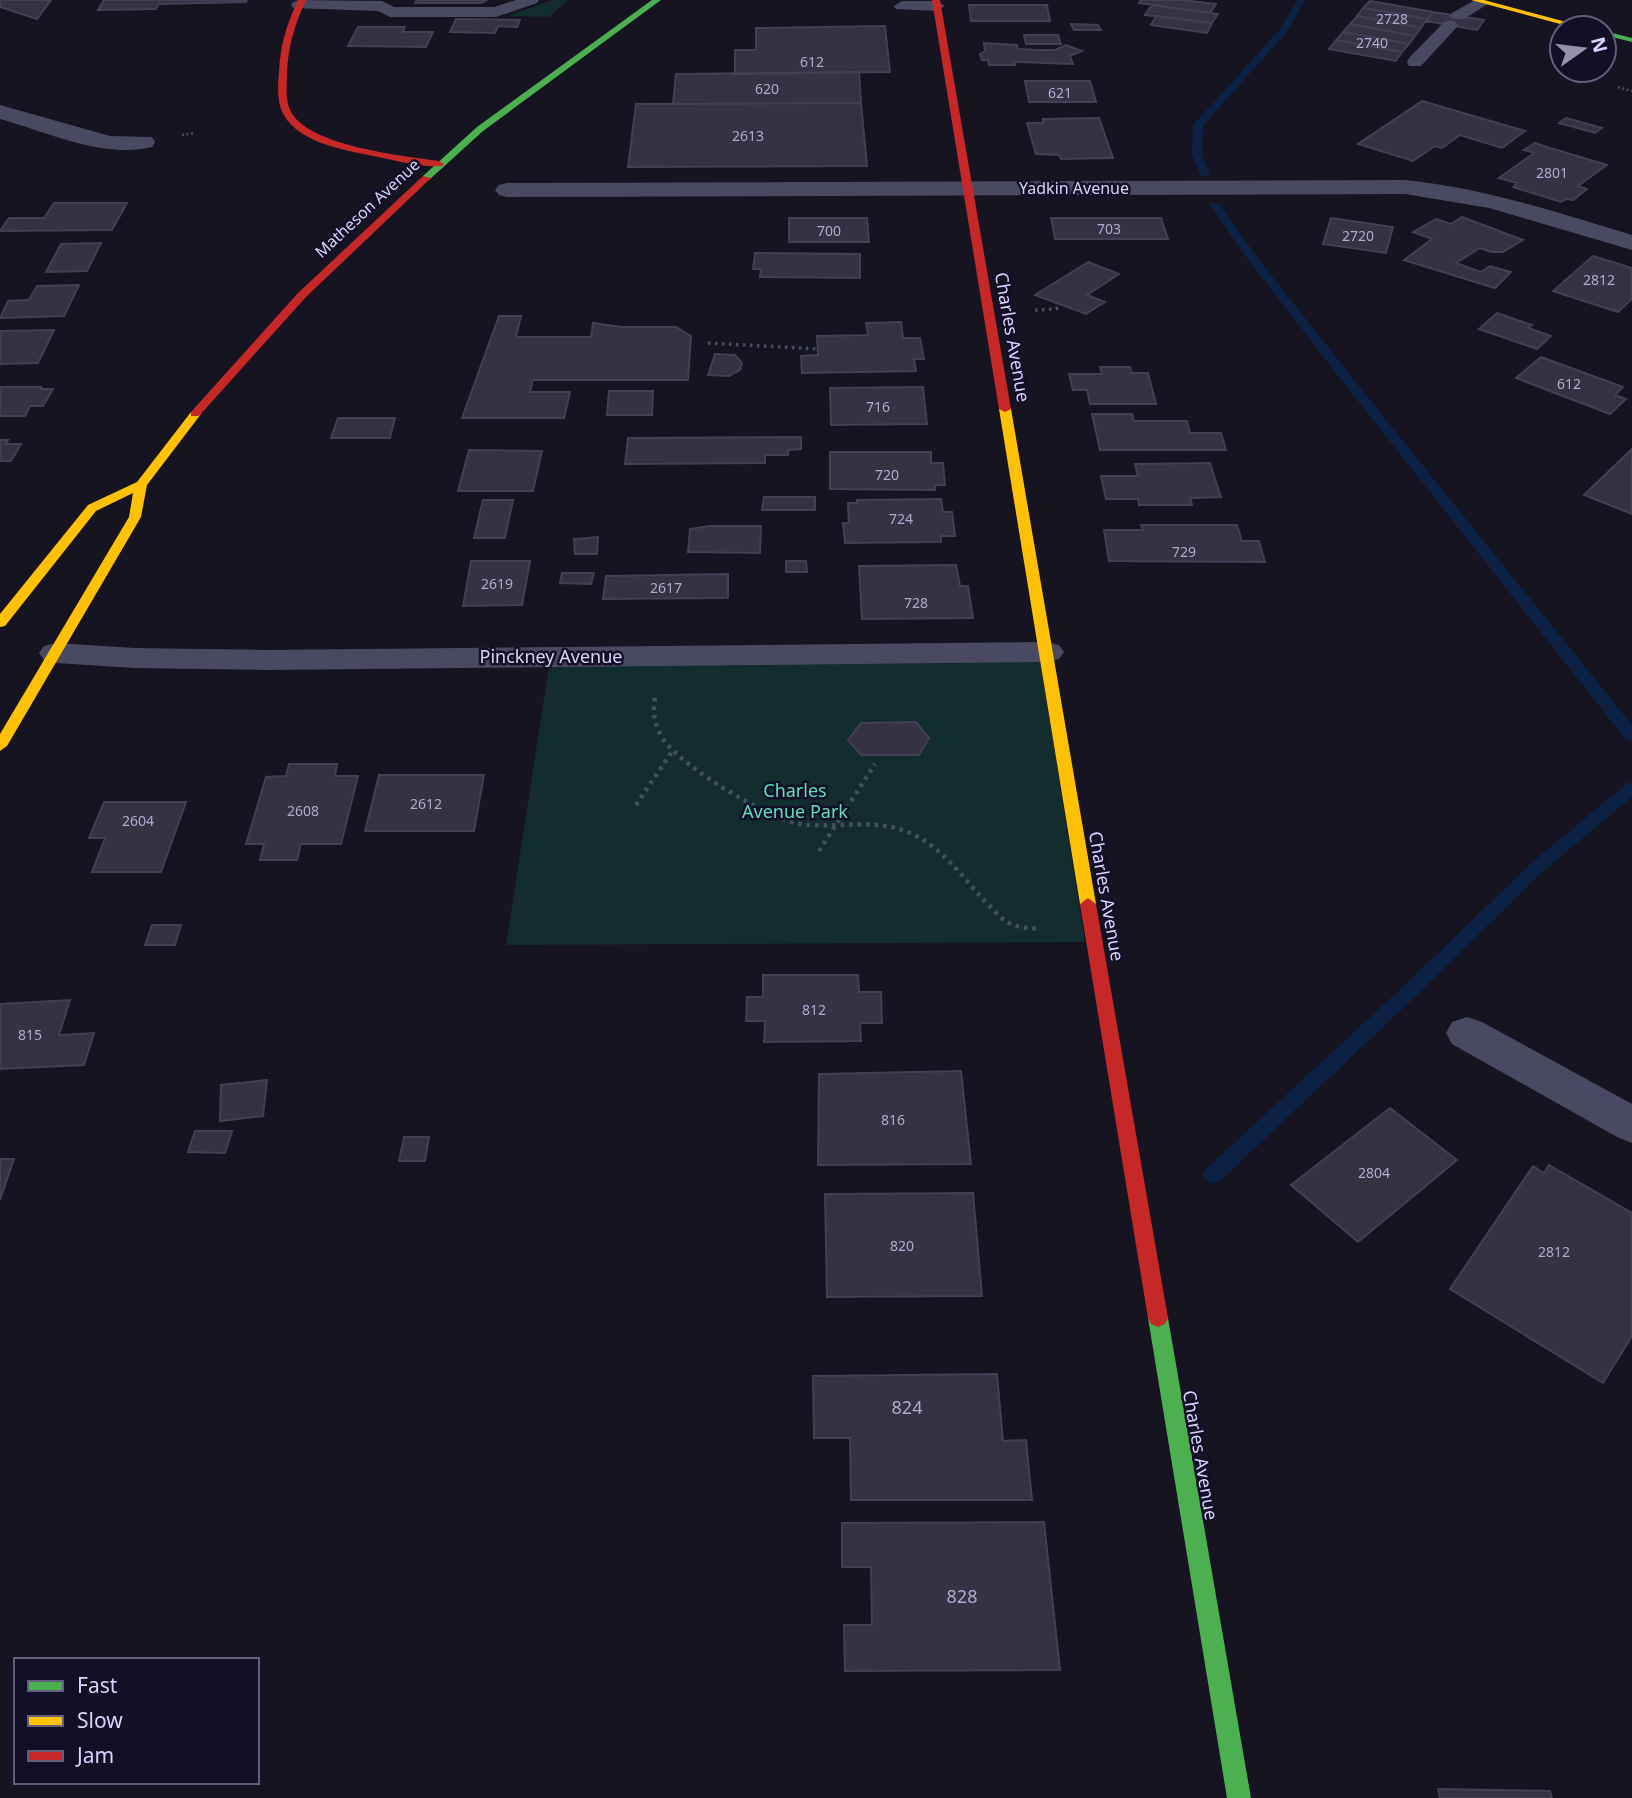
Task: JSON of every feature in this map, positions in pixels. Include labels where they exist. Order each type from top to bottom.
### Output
[{"type":"street","name":"Matheson Avenue","points":[[0,623],[92,508],[141,485],[204,404],[302,295],[439,164],[480,129],[657,0]]},
{"type":"street","points":[[1481,1],[1548,18]]},
{"type":"street","points":[[301,2],[289,30],[282,59],[287,115],[305,133],[349,147],[439,164]]},
{"type":"street","name":"Charles Avenue","points":[[936,3],[1239,1798]]},
{"type":"street","points":[[0,112],[109,143],[144,142]]},
{"type":"street","name":"Yadkin Avenue","points":[[508,190],[1430,189],[1480,198],[1632,243]]},
{"type":"street","name":"Matheson Avenue","points":[[0,746],[135,517],[141,485]]},
{"type":"street","name":"Pinckney Avenue","points":[[56,653],[134,658],[267,660],[1047,652]]},
{"type":"street","points":[[1467,1033],[1632,1125]]},
{"type":"lane","points":[[301,2],[382,6],[390,12],[496,12],[531,0]]},
{"type":"lane","points":[[1415,62],[1454,21],[1481,1]]},
{"type":"lane","points":[[902,6],[936,3]]},
{"type":"path","points":[[1618,87],[1632,90]]},
{"type":"path","points":[[1030,310],[1056,309],[1062,305]]},
{"type":"path","points":[[708,343],[818,349]]},
{"type":"path","points":[[658,688],[653,705],[656,725],[673,750],[768,815],[809,825],[890,826],[913,834],[932,846],[1006,922],[1021,928],[1045,929]]},
{"type":"path","points":[[636,805],[673,750]]},
{"type":"path","points":[[819,851],[876,764]]},
{"type":"green space","points":[[552,0],[568,0],[549,17],[508,16]]},
{"type":"green space","name":"Charles Avenue Park","points":[[1040,657],[1085,942],[506,945],[550,659]]},
{"type":"building","points":[[0,0],[51,0],[37,19],[0,7]]},
{"type":"building","points":[[104,0],[247,0],[159,4],[156,9],[98,10]]},
{"type":"building","points":[[417,0],[487,0],[481,3],[415,3]]},
{"type":"building","points":[[1141,0],[1183,0],[1216,4],[1210,13],[1139,3]]},
{"type":"building","points":[[1370,1],[1433,12],[1427,19],[1363,8]]},
{"type":"building","points":[[969,5],[1047,5],[1050,21],[971,21]]},
{"type":"building","points":[[1152,5],[1218,14],[1212,23],[1145,15]]},
{"type":"building","points":[[1363,8],[1427,19],[1421,28],[1357,16]]},
{"type":"building","points":[[1433,12],[1484,20],[1477,30],[1426,21]]},
{"type":"building","points":[[1156,16],[1212,23],[1207,33],[1151,25]]},
{"type":"building","points":[[1357,16],[1421,28],[1415,36],[1350,24]]},
{"type":"building","points":[[456,19],[520,20],[517,27],[498,26],[495,33],[450,32]]},
{"type":"building","points":[[1071,24],[1098,25],[1101,30],[1074,30]]},
{"type":"building","points":[[1350,24],[1415,36],[1409,44],[1343,32]]},
{"type":"building","points":[[885,26],[890,72],[735,74],[735,50],[756,50],[756,28]]},
{"type":"building","points":[[358,27],[405,27],[403,32],[433,32],[426,47],[348,46]]},
{"type":"building","points":[[1343,32],[1409,44],[1402,52],[1336,40]]},
{"type":"building","points":[[1024,35],[1058,35],[1061,44],[1026,44]]},
{"type":"building","points":[[1336,40],[1402,52],[1396,61],[1329,49]]},
{"type":"building","points":[[984,43],[1017,45],[1018,49],[1039,50],[1055,50],[1066,45],[1082,51],[1070,56],[1073,64],[1014,62],[1015,65],[989,65],[988,60],[982,60],[980,54],[985,51]]},
{"type":"building","points":[[859,72],[861,103],[673,104],[676,74]]},
{"type":"building","points":[[1025,81],[1090,81],[1096,102],[1029,102]]},
{"type":"building","points":[[1422,101],[1525,131],[1502,148],[1460,135],[1442,148],[1435,146],[1413,161],[1358,144]]},
{"type":"building","points":[[861,103],[867,166],[628,167],[636,104]]},
{"type":"building","points":[[1099,118],[1113,158],[1061,159],[1059,155],[1036,154],[1027,123],[1043,123],[1043,119]]},
{"type":"building","points":[[1566,118],[1602,128],[1595,133],[1559,123]]},
{"type":"building","points":[[1535,143],[1607,165],[1578,186],[1587,189],[1573,200],[1566,199],[1561,202],[1513,187],[1517,183],[1499,178],[1534,153],[1524,150]]},
{"type":"building","points":[[54,203],[127,203],[112,230],[0,231],[9,218],[44,218]]},
{"type":"building","points":[[1462,217],[1523,240],[1503,252],[1480,248],[1456,263],[1481,272],[1490,266],[1511,272],[1495,288],[1404,260],[1432,239],[1413,232],[1436,219],[1451,224]]},
{"type":"building","points":[[789,218],[867,218],[869,242],[789,242]]},
{"type":"building","points":[[1051,218],[1161,218],[1168,239],[1055,239]]},
{"type":"building","points":[[1331,218],[1393,227],[1386,253],[1323,244]]},
{"type":"building","points":[[101,243],[87,271],[46,272],[61,244]]},
{"type":"building","points":[[755,253],[860,254],[860,278],[760,277],[761,269],[753,269]]},
{"type":"building","points":[[1593,256],[1632,268],[1632,299],[1618,312],[1553,291]]},
{"type":"building","points":[[1088,262],[1119,274],[1087,295],[1105,302],[1086,314],[1035,295]]},
{"type":"building","points":[[79,285],[64,316],[0,318],[8,301],[29,300],[37,286]]},
{"type":"building","points":[[1497,313],[1532,325],[1528,328],[1551,336],[1537,349],[1479,329]]},
{"type":"building","points":[[499,316],[521,316],[516,337],[591,337],[593,323],[621,327],[676,327],[691,336],[688,380],[533,380],[530,392],[570,392],[564,418],[462,418]]},
{"type":"building","points":[[901,322],[903,338],[920,338],[924,359],[914,359],[916,371],[802,373],[801,356],[818,355],[817,336],[868,335],[866,323]]},
{"type":"building","points":[[54,330],[38,363],[0,364],[0,331]]},
{"type":"building","points":[[715,354],[735,355],[742,363],[740,370],[729,376],[708,375]]},
{"type":"building","points":[[1541,357],[1623,387],[1615,395],[1626,399],[1610,414],[1516,378]]},
{"type":"building","points":[[1100,367],[1130,367],[1132,373],[1148,373],[1156,404],[1090,404],[1087,390],[1073,390],[1069,374],[1102,374]]},
{"type":"building","points":[[0,387],[53,389],[43,406],[30,406],[25,416],[0,416]]},
{"type":"building","points":[[923,387],[927,424],[831,425],[830,388]]},
{"type":"building","points":[[609,391],[653,391],[652,415],[607,415]]},
{"type":"building","points":[[1092,414],[1132,414],[1134,421],[1187,421],[1190,433],[1221,433],[1226,450],[1100,450]]},
{"type":"building","points":[[338,418],[395,418],[390,438],[331,438]]},
{"type":"building","points":[[801,437],[801,449],[788,450],[788,455],[765,455],[765,463],[625,464],[628,438]]},
{"type":"building","points":[[0,440],[8,440],[6,444],[21,444],[11,461],[0,461]]},
{"type":"building","points":[[1632,449],[1632,514],[1584,495]]},
{"type":"building","points":[[469,450],[542,451],[533,491],[458,491]]},
{"type":"building","points":[[830,452],[931,452],[931,463],[943,463],[945,485],[935,485],[935,490],[830,489]]},
{"type":"building","points":[[1210,463],[1221,497],[1190,498],[1192,505],[1139,505],[1138,499],[1106,499],[1101,476],[1138,476],[1135,464]]},
{"type":"building","points":[[764,497],[815,497],[815,510],[762,510]]},
{"type":"building","points":[[941,499],[943,512],[952,512],[955,536],[941,536],[941,542],[845,543],[843,523],[849,523],[848,503],[857,503],[857,500]]},
{"type":"building","points":[[483,500],[513,500],[505,538],[474,538]]},
{"type":"building","points":[[1141,525],[1237,525],[1242,541],[1259,541],[1265,562],[1109,561],[1104,530],[1143,530]]},
{"type":"building","points":[[709,526],[761,526],[760,553],[688,552],[690,529]]},
{"type":"building","points":[[598,537],[597,554],[575,554],[574,539]]},
{"type":"building","points":[[471,561],[530,561],[522,605],[463,606]]},
{"type":"building","points":[[786,561],[806,561],[807,572],[786,572]]},
{"type":"building","points":[[956,565],[960,586],[968,586],[973,618],[862,619],[859,566]]},
{"type":"building","points":[[562,573],[594,573],[591,584],[560,583]]},
{"type":"building","points":[[728,574],[728,598],[603,599],[606,576]]},
{"type":"building","points":[[916,722],[929,738],[919,755],[861,755],[848,740],[861,723]]},
{"type":"building","points":[[289,764],[337,764],[335,776],[358,776],[341,844],[301,844],[297,860],[260,860],[264,844],[246,844],[266,777],[286,776]]},
{"type":"building","points":[[379,775],[484,775],[474,831],[365,831]]},
{"type":"building","points":[[104,802],[186,802],[161,872],[92,872],[105,838],[89,838]]},
{"type":"building","points":[[152,925],[181,925],[175,945],[145,945]]},
{"type":"building","points":[[763,975],[858,975],[859,992],[881,992],[882,1023],[860,1023],[861,1041],[764,1042],[765,1021],[746,1021],[747,997],[763,997]]},
{"type":"building","points":[[70,1000],[59,1035],[94,1033],[84,1065],[0,1069],[0,1004]]},
{"type":"building","points":[[961,1071],[971,1164],[818,1165],[819,1074]]},
{"type":"building","points":[[267,1080],[263,1116],[220,1121],[221,1085]]},
{"type":"building","points":[[1390,1108],[1457,1160],[1358,1242],[1291,1185]]},
{"type":"building","points":[[195,1131],[232,1131],[225,1153],[188,1152]]},
{"type":"building","points":[[404,1137],[429,1137],[425,1161],[399,1161]]},
{"type":"building","points":[[0,1159],[14,1159],[0,1200]]},
{"type":"building","points":[[1549,1165],[1632,1213],[1632,1336],[1603,1383],[1450,1289],[1533,1166],[1544,1173]]},
{"type":"building","points":[[973,1193],[982,1296],[827,1297],[825,1194]]},
{"type":"building","points":[[997,1374],[1003,1441],[1026,1440],[1032,1500],[851,1500],[850,1438],[814,1438],[813,1376]]},
{"type":"building","points":[[1044,1522],[1060,1670],[845,1671],[844,1625],[872,1625],[871,1567],[842,1567],[842,1523]]},
{"type":"building","points":[[1438,1789],[1550,1791],[1552,1798],[1440,1798]]},
{"type":"waterway","points":[[1205,175],[1197,154],[1198,125],[1284,30],[1301,0]]},
{"type":"waterway","points":[[1215,205],[1253,259],[1354,388],[1632,736]]},
{"type":"waterway","points":[[1213,1175],[1411,990],[1534,870],[1632,788]]},
{"type":"traffic: fast","points":[[426,178],[480,129],[657,0]]},
{"type":"traffic: fast","points":[[1618,36],[1632,40]]},
{"type":"traffic: fast","points":[[1158,1318],[1239,1798]]},
{"type":"traffic: slow","points":[[1475,0],[1548,19]]},
{"type":"traffic: slow","points":[[1005,409],[1088,904]]},
{"type":"traffic: slow","points":[[0,746],[135,517],[141,485],[195,414]]},
{"type":"traffic: slow","points":[[0,623],[92,508],[141,485]]},
{"type":"traffic: jam","points":[[302,0],[290,28],[284,57],[283,96],[288,115],[299,127],[336,144],[380,155],[439,164]]},
{"type":"traffic: jam","points":[[936,0],[1005,409]]},
{"type":"traffic: jam","points":[[195,414],[302,295],[426,178]]},
{"type":"traffic: jam","points":[[1088,904],[1158,1318]]}]
